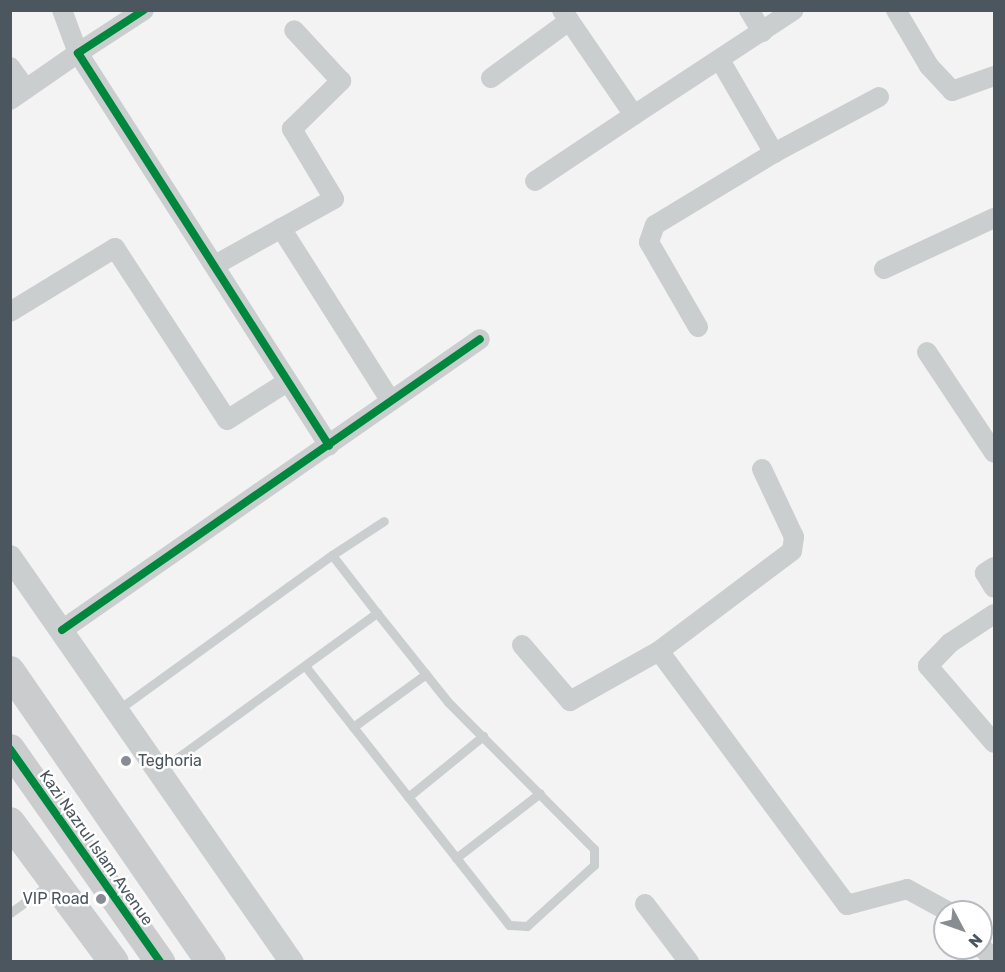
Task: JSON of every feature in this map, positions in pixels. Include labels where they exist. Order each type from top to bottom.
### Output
[{"type":"main road","points":[[10,671],[211,962]]},
{"type":"main road","name":"Kazi Nazrul Islam Avenue","points":[[10,749],[160,962]]},
{"type":"main road","points":[[10,822],[114,962]]},
{"type":"street","points":[[62,10],[78,53],[329,446]]},
{"type":"street","points":[[10,67],[18,95],[144,10]]},
{"type":"street","points":[[749,10],[762,32]]},
{"type":"street","points":[[535,181],[794,10]]},
{"type":"street","points":[[896,10],[929,66],[952,91],[994,76]]},
{"type":"street","points":[[491,78],[566,16],[634,116]]},
{"type":"street","points":[[215,265],[334,199],[292,129],[341,81],[294,30]]},
{"type":"street","points":[[720,60],[774,153]]},
{"type":"street","points":[[698,327],[649,242],[655,225],[774,153],[879,97]]},
{"type":"street","points":[[884,269],[994,219]]},
{"type":"street","points":[[281,228],[392,401]]},
{"type":"street","points":[[10,312],[115,248],[227,420],[287,382]]},
{"type":"street","points":[[63,630],[480,339]]},
{"type":"street","points":[[927,352],[994,453]]},
{"type":"street","points":[[522,645],[570,701],[659,651],[792,551],[794,537],[762,469]]},
{"type":"street","points":[[10,557],[162,769],[292,962]]},
{"type":"street","points":[[994,567],[985,573],[994,588]]},
{"type":"street","points":[[994,614],[941,651],[928,666],[994,743]]},
{"type":"street","points":[[659,651],[808,860],[847,905],[907,889],[933,903]]},
{"type":"street","points":[[645,904],[689,962]]},
{"type":"lane","points":[[119,709],[332,555],[384,521]]},
{"type":"lane","points":[[305,666],[509,925],[527,926],[588,872],[597,857],[540,793],[426,674],[332,555]]},
{"type":"lane","points":[[162,769],[377,613]]},
{"type":"lane","points":[[353,727],[426,674]]},
{"type":"lane","points":[[408,797],[483,736]]},
{"type":"lane","points":[[456,858],[540,793]]},
{"type":"lane","points":[[10,913],[55,881]]},
{"type":"cycle path","points":[[144,10],[78,53],[329,446]]},
{"type":"cycle path","points":[[62,630],[480,339]]},
{"type":"cycle path","points":[[10,749],[160,962]]},
{"type":"place","name":"Teghoria","points":[[126,761]]},
{"type":"place","name":"VIP Road","points":[[101,899]]}]
